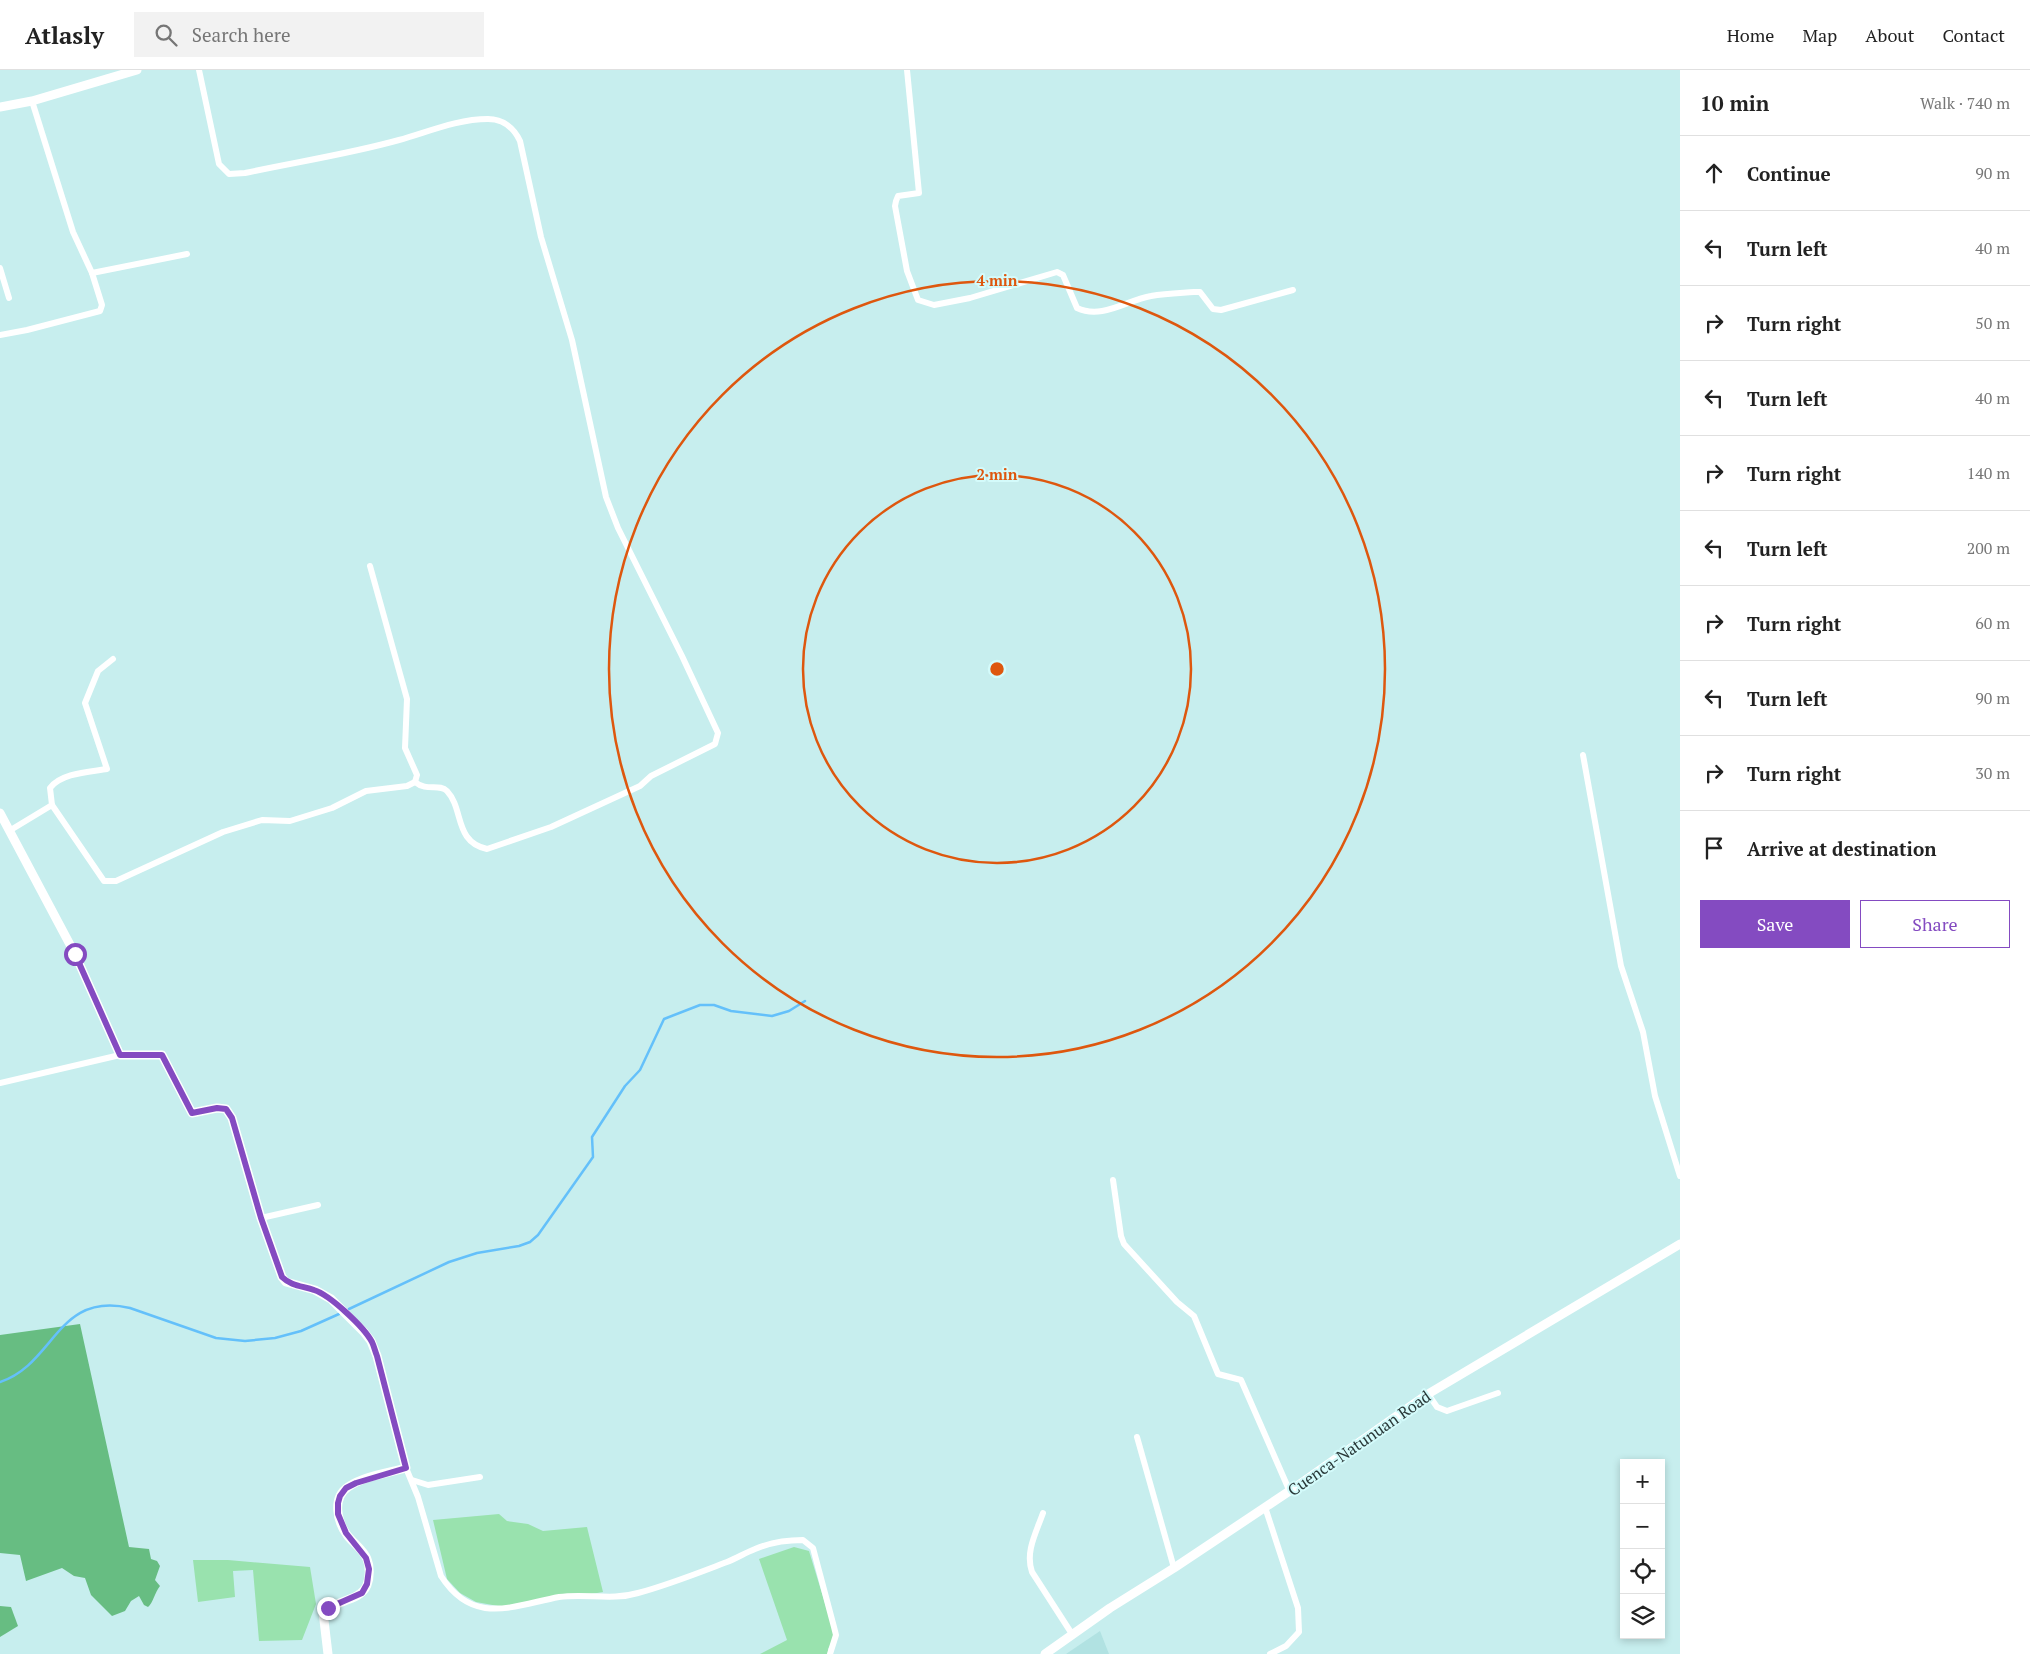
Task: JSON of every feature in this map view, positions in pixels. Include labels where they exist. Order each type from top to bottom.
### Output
[{"type":"street","points":[[0,107],[32,101],[137,70]]},
{"type":"street","points":[[199,70],[219,164],[229,174],[245,173],[398,140],[451,123],[490,119],[506,123],[515,132],[520,141],[541,237],[572,340],[606,497],[618,528],[718,733],[715,744],[651,776],[640,786],[551,827],[487,849],[479,847],[463,831],[448,792],[442,788],[424,788],[415,782]]},
{"type":"street","points":[[907,70],[919,193],[898,196],[895,206],[907,271],[918,300],[934,305],[970,298],[1057,272],[1063,275],[1077,308],[1086,312],[1110,309],[1150,296],[1194,292],[1200,292],[1213,309],[1221,310],[1293,290]]},
{"type":"street","points":[[0,335],[100,311],[102,305],[92,273],[74,232],[32,101]]},
{"type":"street","points":[[92,273],[187,254]]},
{"type":"street","points":[[0,268],[9,298]]},
{"type":"street","points":[[113,659],[98,671],[85,703],[107,769],[58,781],[50,788],[52,805],[104,881],[110,883],[223,832],[262,820],[290,821],[332,808],[366,791],[407,786],[415,782],[417,775],[405,748],[407,699],[370,566]]},
{"type":"street","points":[[1583,754],[1621,966],[1642,1032],[1655,1096],[1680,1176]]},
{"type":"street","points":[[9,831],[52,805]]},
{"type":"street","points":[[0,813],[75,954],[120,1055]]},
{"type":"street","points":[[0,1083],[120,1055],[162,1055],[192,1113],[217,1108],[226,1109],[232,1118],[261,1218],[282,1277],[286,1282],[324,1294],[372,1341],[406,1468],[412,1480],[441,1576],[448,1587],[465,1601],[483,1608],[504,1610],[570,1596],[606,1598],[626,1596],[705,1570],[756,1548],[789,1540],[803,1540],[813,1548],[836,1635],[830,1654]]},
{"type":"street","points":[[1113,1180],[1121,1236],[1124,1244],[1177,1302],[1194,1316],[1218,1374],[1241,1380],[1290,1492]]},
{"type":"street","points":[[261,1218],[318,1205]]},
{"type":"street","name":"Cuenca-Natunuan Road","points":[[1045,1654],[1110,1608],[1290,1492],[1428,1394],[1680,1244]]},
{"type":"street","points":[[1428,1394],[1438,1407],[1447,1411],[1498,1393]]},
{"type":"street","points":[[1137,1437],[1174,1568]]},
{"type":"street","points":[[328,1654],[323,1612],[362,1593],[367,1584],[369,1569],[366,1558],[346,1533],[340,1520],[338,1503],[340,1496],[346,1488],[356,1483],[406,1468]]},
{"type":"street","points":[[412,1480],[428,1485],[480,1478]]},
{"type":"street","points":[[1265,1507],[1298,1608],[1299,1632],[1286,1646],[1270,1654]]},
{"type":"street","points":[[1043,1513],[1028,1555],[1029,1563],[1032,1572],[1072,1634]]},
{"type":"shaded area","points":[[1100,1631],[1109,1654],[1066,1654]]},
{"type":"green space","points":[[80,1324],[129,1547],[149,1549],[151,1559],[157,1561],[160,1566],[155,1580],[160,1586],[150,1605],[148,1607],[144,1605],[139,1596],[131,1601],[125,1611],[112,1616],[91,1595],[85,1578],[74,1576],[62,1568],[26,1581],[20,1555],[0,1553],[0,1335]]},
{"type":"green space","points":[[499,1514],[507,1521],[528,1524],[543,1531],[587,1527],[603,1592],[509,1608],[476,1602],[460,1593],[447,1579],[433,1520]]},
{"type":"green space","points":[[794,1547],[809,1551],[835,1636],[828,1649],[828,1654],[760,1654],[787,1640],[759,1559]]},
{"type":"green space","points":[[193,1560],[228,1560],[310,1567],[316,1604],[302,1640],[259,1641],[253,1570],[233,1571],[235,1597],[198,1602]]},
{"type":"green space","points":[[0,1606],[11,1607],[18,1626],[0,1637]]},
{"type":"waterway","points":[[349,1309],[449,1262],[477,1253],[519,1246],[530,1242],[538,1235],[593,1157],[592,1137],[625,1086],[640,1070],[664,1019],[700,1005],[714,1005],[731,1011],[772,1016],[789,1011],[805,1001]]},
{"type":"waterway","points":[[0,1382],[18,1373],[33,1360],[71,1319],[87,1310],[106,1306],[130,1308],[216,1338],[245,1341],[275,1338],[301,1331],[339,1314]]},
{"type":"route","points":[[75,954],[120,1055],[160,1054],[164,1056],[192,1113],[217,1108],[226,1109],[232,1118],[261,1218],[282,1277],[286,1282],[324,1294],[372,1341],[406,1468],[356,1483],[346,1488],[340,1496],[338,1514],[346,1533],[366,1558],[369,1569],[367,1584],[362,1593],[328,1608]]}]
